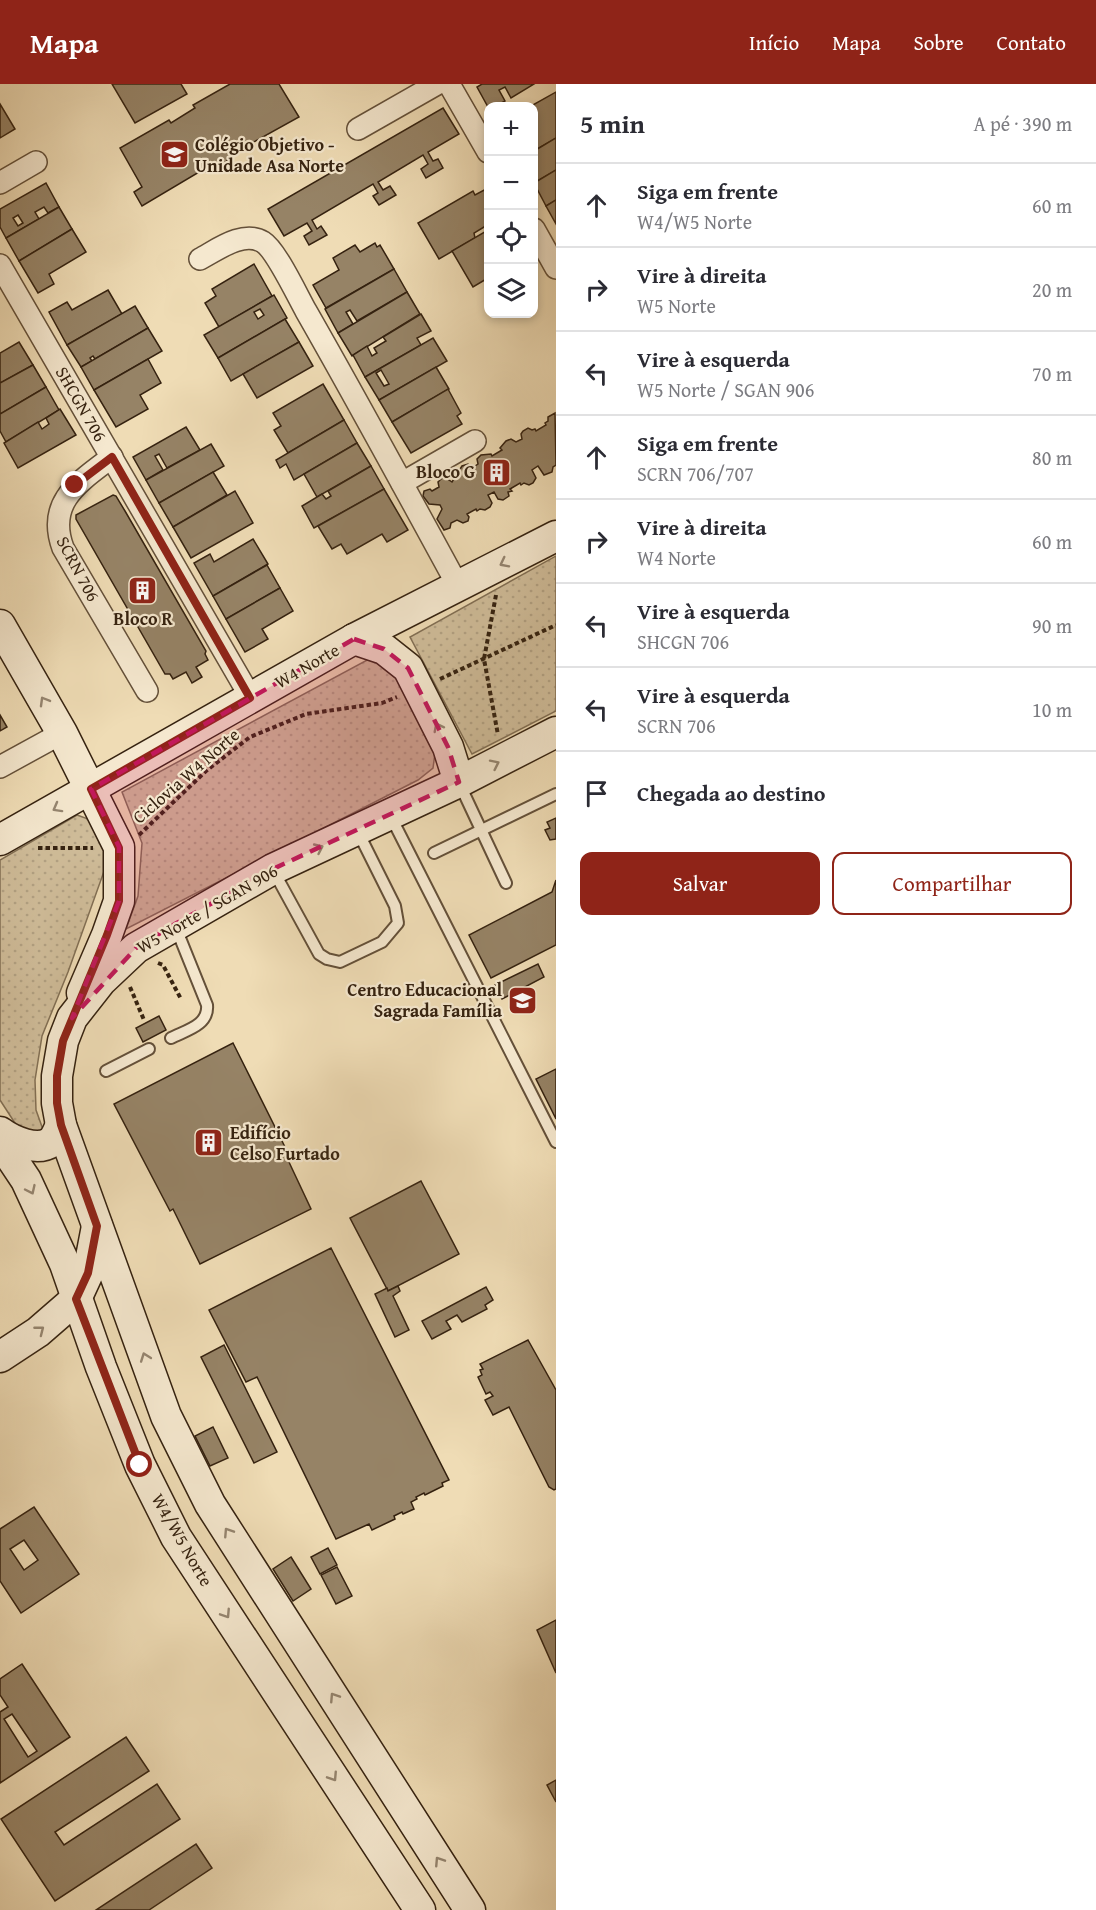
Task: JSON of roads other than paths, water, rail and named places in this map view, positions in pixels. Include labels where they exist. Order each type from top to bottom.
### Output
[{"type":"main road","name":"W4 Norte","points":[[0,840],[354,639],[556,536]]},
{"type":"main road","points":[[354,639],[384,649],[408,668],[448,747],[459,782]]},
{"type":"main road","points":[[4,642],[62,732],[119,848],[119,901],[72,1018]]},
{"type":"main road","name":"W5 Norte / SGAN 906","points":[[97,1226],[61,1125],[57,1103],[57,1076],[63,1041],[72,1018],[101,981],[136,948],[273,869],[459,782],[556,732]]},
{"type":"main road","points":[[0,1132],[32,1145],[42,1145],[55,1137],[61,1125]]},
{"type":"main road","name":"W4/W5 Norte","points":[[0,1141],[26,1180],[65,1264],[76,1299],[140,1465],[176,1537],[420,1910]]},
{"type":"main road","points":[[0,1357],[39,1332],[76,1299],[88,1273],[97,1226]]},
{"type":"main road","points":[[97,1226],[166,1416],[210,1504],[470,1910]]},
{"type":"street","points":[[358,129],[437,84]]},
{"type":"street","points":[[449,84],[484,144]]},
{"type":"street","points":[[0,183],[36,162]]},
{"type":"street","points":[[538,236],[556,268]]},
{"type":"street","points":[[200,259],[243,238],[255,238],[265,243],[275,256],[458,586]]},
{"type":"street","name":"SHCGN 706","points":[[0,265],[250,698]]},
{"type":"street","points":[[402,483],[475,441]]},
{"type":"street","name":"SCRN 706","points":[[112,457],[75,485],[56,523],[63,548],[147,692]]},
{"type":"street","points":[[0,767],[62,732]]},
{"type":"lane","points":[[459,782],[506,883]]},
{"type":"lane","points":[[434,853],[556,794]]},
{"type":"lane","points":[[389,814],[556,1142]]},
{"type":"lane","points":[[273,869],[319,954],[327,959],[340,962],[364,951],[382,942],[398,923],[395,906],[357,830]]},
{"type":"lane","points":[[171,1038],[205,1020],[208,1012],[175,924]]},
{"type":"lane","points":[[106,1071],[149,1049]]},
{"type":"place","name":"Colégio Objetivo - Unidade Asa Norte","points":[[174,155]]},
{"type":"place","name":"Bloco G","points":[[496,472]]},
{"type":"place","name":"Bloco R","points":[[143,590]]},
{"type":"place","name":"Centro Educacional Sagrada Família","points":[[523,1000]]},
{"type":"place","name":"Edifício Celso Furtado","points":[[209,1143]]}]
